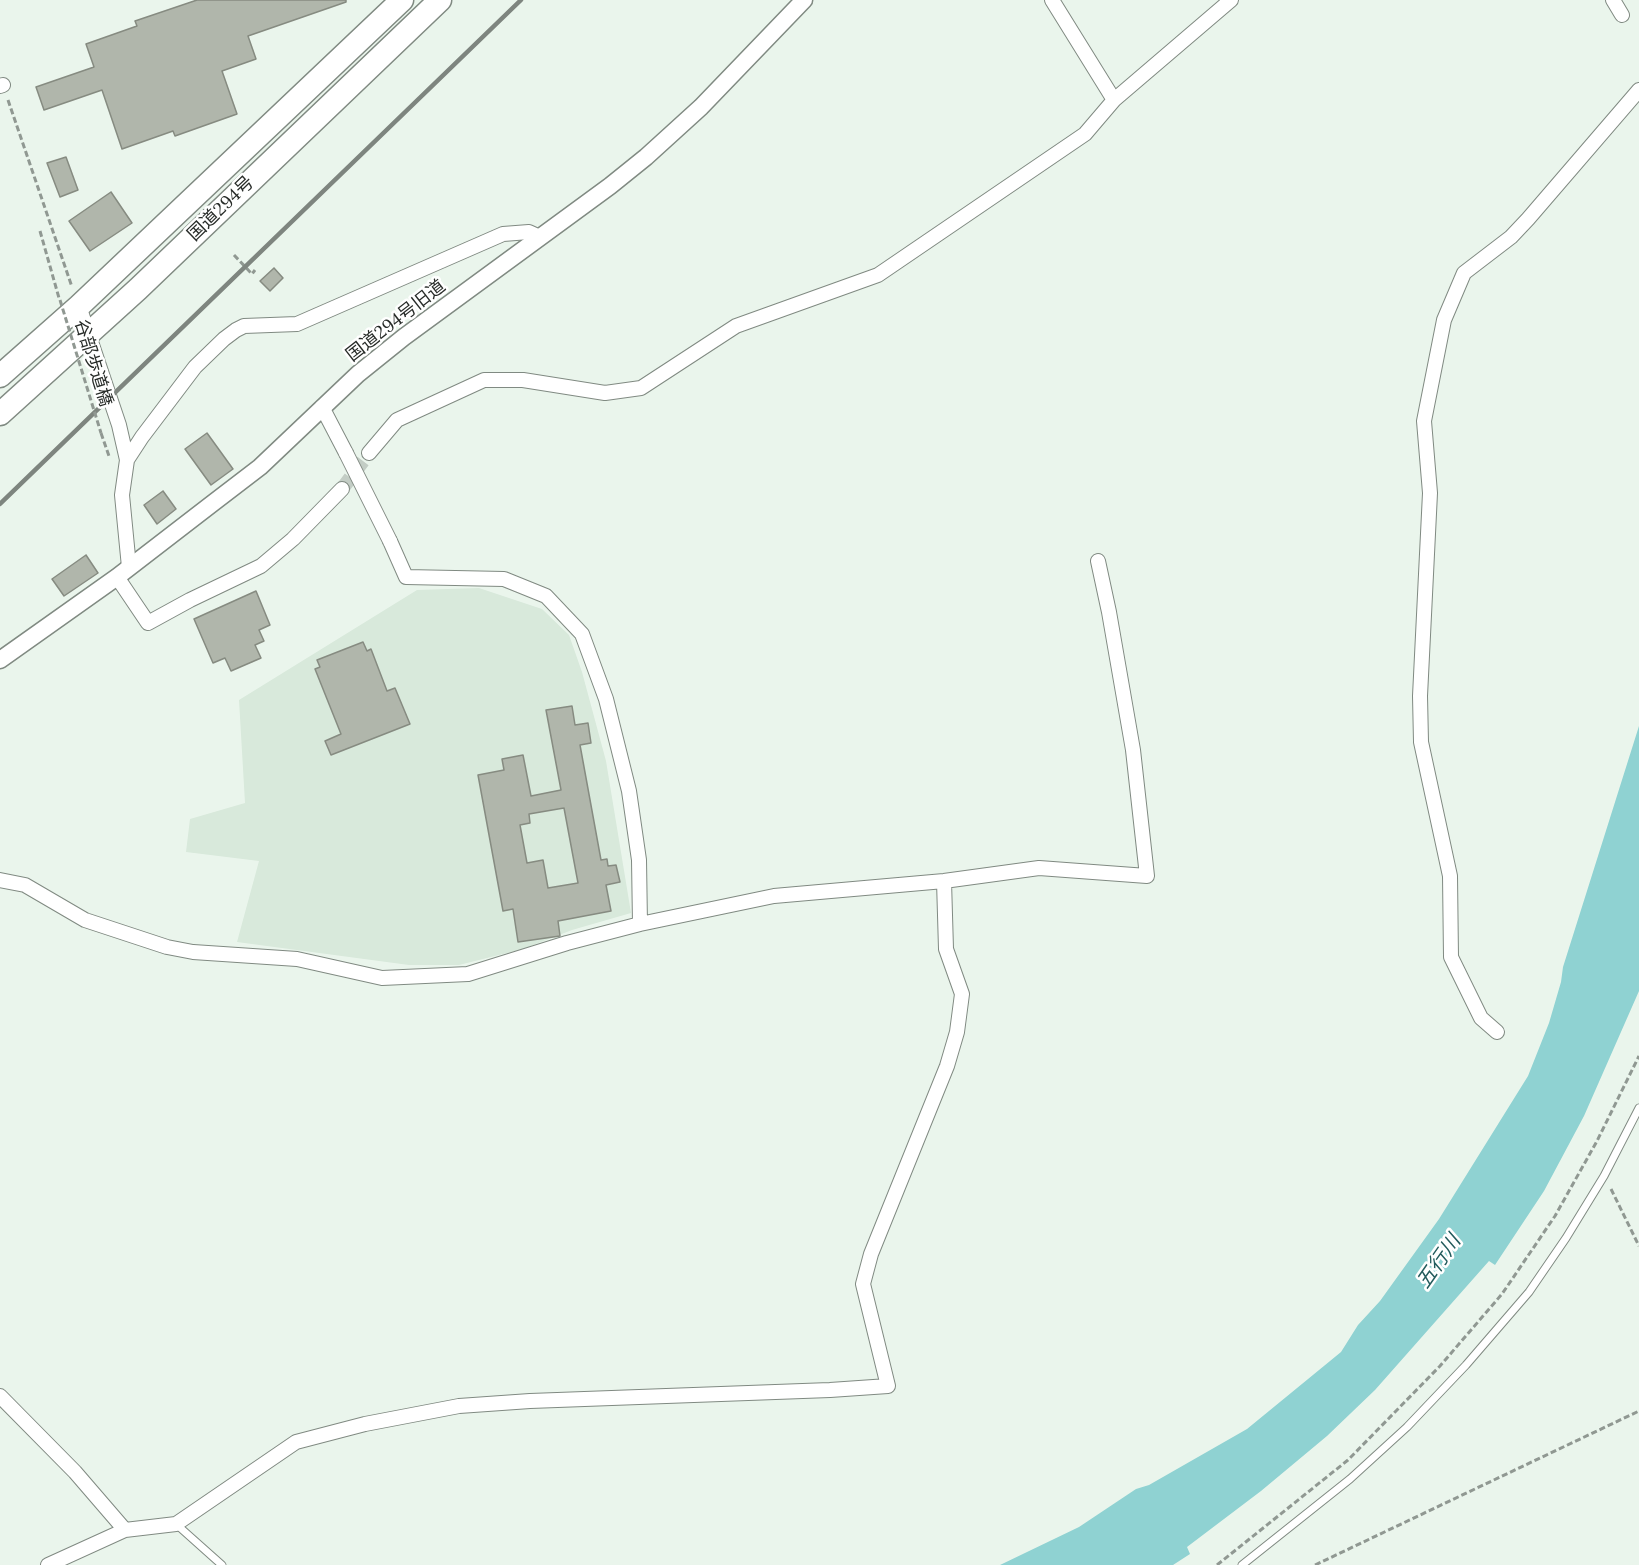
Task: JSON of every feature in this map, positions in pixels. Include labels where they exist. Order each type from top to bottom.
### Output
[{"type":"highway","name":"国道294号","points":[[0,376],[69,303],[402,0]]},
{"type":"highway","name":"国道294号","points":[[0,414],[88,336],[440,0]]},
{"type":"street","name":"国道294号旧道","points":[[0,660],[123,572],[260,467],[358,374],[404,337],[646,157],[700,107],[804,0]]},
{"type":"street","points":[[1052,0],[1114,100]]},
{"type":"street","points":[[369,453],[397,420],[484,380],[522,380],[605,393],[641,387],[736,326],[878,275],[1085,134],[1114,100],[1231,0]]},
{"type":"street","points":[[1613,0],[1622,15]]},
{"type":"street","points":[[1497,1032],[1481,1018],[1451,957],[1450,876],[1421,742],[1420,696],[1430,493],[1424,422],[1444,320],[1459,280],[1469,268],[1510,237],[1528,219],[1639,90]]},
{"type":"street","points":[[127,460],[178,387],[210,353],[236,330],[244,326],[297,324],[503,234],[529,232],[540,237]]},
{"type":"street","points":[[69,303],[88,336],[119,425],[127,460],[122,495],[123,572],[148,623],[261,566],[293,539],[342,489]]},
{"type":"street","points":[[322,407],[406,577],[504,579],[546,596],[582,634],[606,699],[629,790],[639,860],[640,924]]},
{"type":"street","points":[[0,880],[25,885],[85,920],[167,947],[193,952],[297,959],[382,978],[468,974],[567,943],[640,924],[774,896],[944,881],[1039,868],[1146,876],[1133,750],[1098,561]]},
{"type":"street","points":[[48,1565],[124,1530],[176,1524],[296,1442],[364,1424],[447,1408],[542,1400],[888,1386],[862,1284],[871,1254],[947,1066],[957,1032],[962,994],[946,949],[944,881]]},
{"type":"street","points":[[0,1396],[75,1472],[124,1530]]},
{"type":"lane","points":[[1242,1565],[1350,1479],[1407,1427],[1466,1365],[1529,1292],[1566,1238],[1604,1176],[1639,1108]]},
{"type":"lane","points":[[176,1524],[222,1565]]},
{"type":"path","points":[[2,86],[69,303]]},
{"type":"path","points":[[40,231],[69,303]]},
{"type":"path","points":[[234,255],[252,274],[255,270]]},
{"type":"path","name":"谷部歩道橋","points":[[69,303],[101,433]]},
{"type":"path","points":[[1217,1565],[1348,1460],[1440,1366],[1502,1294],[1555,1216],[1597,1141],[1639,1056]]},
{"type":"path","points":[[1604,1176],[1639,1246]]},
{"type":"path","points":[[1315,1565],[1639,1411]]},
{"type":"shaded area","points":[[479,588],[542,609],[569,635],[582,672],[606,761],[631,913],[572,930],[523,949],[459,965],[409,965],[237,942],[259,861],[186,852],[190,819],[245,803],[239,700],[417,590]]},
{"type":"water","name":"五行川","points":[[1639,726],[1639,991],[1584,1116],[1544,1191],[1495,1265],[1489,1261],[1375,1390],[1327,1436],[1261,1491],[1187,1547],[1190,1554],[1173,1565],[1000,1565],[1079,1527],[1136,1489],[1149,1485],[1247,1429],[1341,1352],[1358,1325],[1380,1301],[1439,1219],[1528,1076],[1549,1023],[1563,967]]},
{"type":"building","points":[[197,0],[346,0],[346,2],[248,36],[256,59],[222,71],[237,114],[175,136],[173,131],[122,149],[102,90],[44,110],[36,87],[94,67],[86,44],[137,26],[135,21]]},
{"type":"building","points":[[66,157],[78,190],[60,197],[47,163]]},
{"type":"building","points":[[111,192],[132,223],[90,251],[69,221]]},
{"type":"building","points":[[274,268],[283,278],[270,291],[260,281]]},
{"type":"building","points":[[207,433],[233,469],[211,485],[185,449]]},
{"type":"building","points":[[163,491],[176,509],[157,524],[144,505]]},
{"type":"building","points":[[86,555],[98,573],[64,596],[52,579]]},
{"type":"building","points":[[256,591],[270,625],[259,630],[264,641],[255,645],[261,658],[231,671],[225,658],[213,663],[194,619]]},
{"type":"building","points":[[363,642],[367,651],[371,649],[387,691],[395,688],[410,724],[331,755],[325,741],[341,734],[315,669],[320,667],[317,660]]},
{"type":"building","points":[[572,706],[575,725],[588,723],[591,743],[580,745],[601,860],[607,859],[608,866],[616,865],[620,882],[606,885],[611,911],[558,921],[560,936],[518,942],[513,909],[503,911],[478,775],[504,770],[502,759],[523,755],[531,796],[561,790],[546,710]],"holes":[[[564,808],[578,883],[548,888],[543,860],[527,863],[520,825],[530,823],[529,814]]]},
{"type":"tunnel","points":[[342,489],[369,453]]},
{"type":"railway","points":[[0,504],[521,0]]}]
